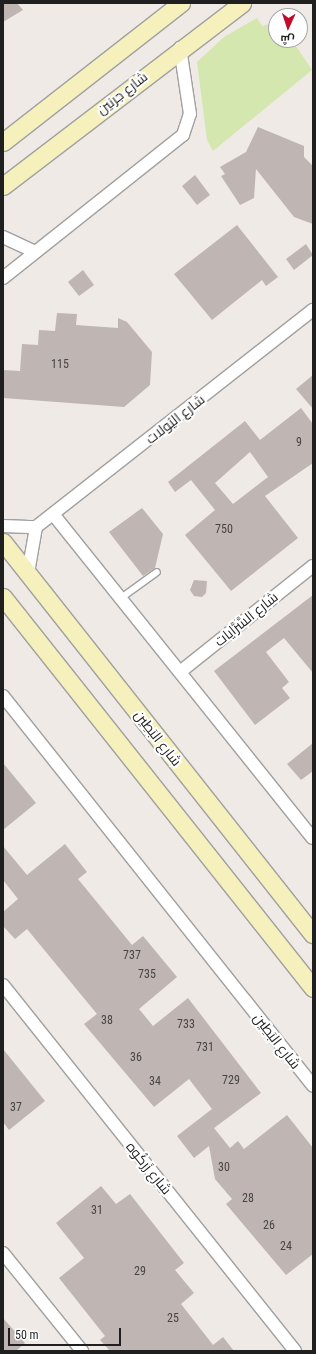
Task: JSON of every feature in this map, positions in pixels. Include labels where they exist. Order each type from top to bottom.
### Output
[{"type":"main road","points":[[3,142],[181,3]]},
{"type":"main road","name":"شارع جرنين","points":[[3,186],[180,48],[242,3]]},
{"type":"main road","name":"شارع البَطِين","points":[[3,542],[313,934]]},
{"type":"main road","points":[[3,597],[313,988]]},
{"type":"street","points":[[3,278],[183,135],[190,114],[180,48]]},
{"type":"street","points":[[3,237],[35,252]]},
{"type":"street","name":"شارع اليُولات","points":[[36,527],[313,310]]},
{"type":"street","points":[[53,514],[313,838]]},
{"type":"street","points":[[3,526],[36,527],[28,573]]},
{"type":"street","name":"شارع السَّرَّايات","points":[[180,672],[313,566]]},
{"type":"street","name":"شارع البَطِين","points":[[3,696],[313,1086]]},
{"type":"street","name":"شارع زَركُوه","points":[[3,985],[295,1351]]},
{"type":"street","points":[[3,1253],[82,1351]]},
{"type":"lane","points":[[121,598],[157,572]]},
{"type":"green space","points":[[257,18],[262,26],[268,24],[268,48],[297,48],[312,70],[213,151],[207,140],[197,62],[224,37]]},
{"type":"building","points":[[3,3],[17,3],[23,10],[3,22]]},
{"type":"building","points":[[258,127],[304,146],[304,157],[313,166],[313,224],[294,217],[256,169],[254,198],[240,205],[221,176],[225,174],[220,167],[246,152]]},
{"type":"building","points":[[195,175],[210,195],[197,205],[182,186]]},
{"type":"building","points":[[237,225],[278,277],[266,286],[262,280],[212,320],[174,274]]},
{"type":"building","points":[[306,244],[313,255],[294,270],[286,259]]},
{"type":"building","points":[[83,270],[94,285],[79,296],[68,282]]},
{"type":"building","points":[[57,313],[77,314],[76,325],[118,328],[118,318],[127,322],[152,352],[150,385],[124,407],[3,398],[3,370],[20,371],[22,344],[38,345],[39,330],[55,331]]},
{"type":"building","points":[[313,375],[313,409],[296,389]]},
{"type":"building","points":[[301,408],[313,424],[313,463],[265,496],[298,538],[231,591],[185,535],[215,510],[191,480],[175,492],[168,482],[245,421],[260,440]],"holes":[[[250,452],[268,477],[233,504],[215,483]]]},
{"type":"building","points":[[142,508],[163,534],[155,568],[143,576],[109,532]]},
{"type":"building","points":[[194,580],[207,581],[206,593],[202,597],[194,596],[190,590]]},
{"type":"building","points":[[313,595],[313,673],[284,638],[266,652],[289,682],[282,688],[290,698],[255,725],[214,671]]},
{"type":"building","points":[[313,743],[313,771],[301,780],[287,764]]},
{"type":"building","points":[[3,763],[36,803],[3,830]]},
{"type":"building","points":[[65,844],[87,872],[78,879],[132,945],[143,936],[177,977],[139,1009],[153,1026],[188,998],[261,1093],[214,1128],[230,1148],[238,1141],[244,1149],[287,1115],[313,1148],[313,1254],[286,1275],[226,1204],[232,1199],[215,1179],[209,1146],[194,1158],[177,1136],[212,1109],[189,1079],[154,1107],[84,1024],[97,1014],[27,929],[15,939],[3,926],[3,912],[18,899],[3,880],[3,846],[27,875]]},
{"type":"building","points":[[3,1049],[45,1101],[9,1130],[3,1122]]},
{"type":"building","points":[[101,1186],[116,1204],[130,1194],[184,1263],[175,1270],[194,1293],[181,1304],[213,1345],[223,1337],[234,1351],[110,1351],[100,1340],[105,1336],[59,1278],[84,1258],[56,1223]]},
{"type":"building","points":[[3,1318],[25,1343],[16,1351],[3,1351]]}]
